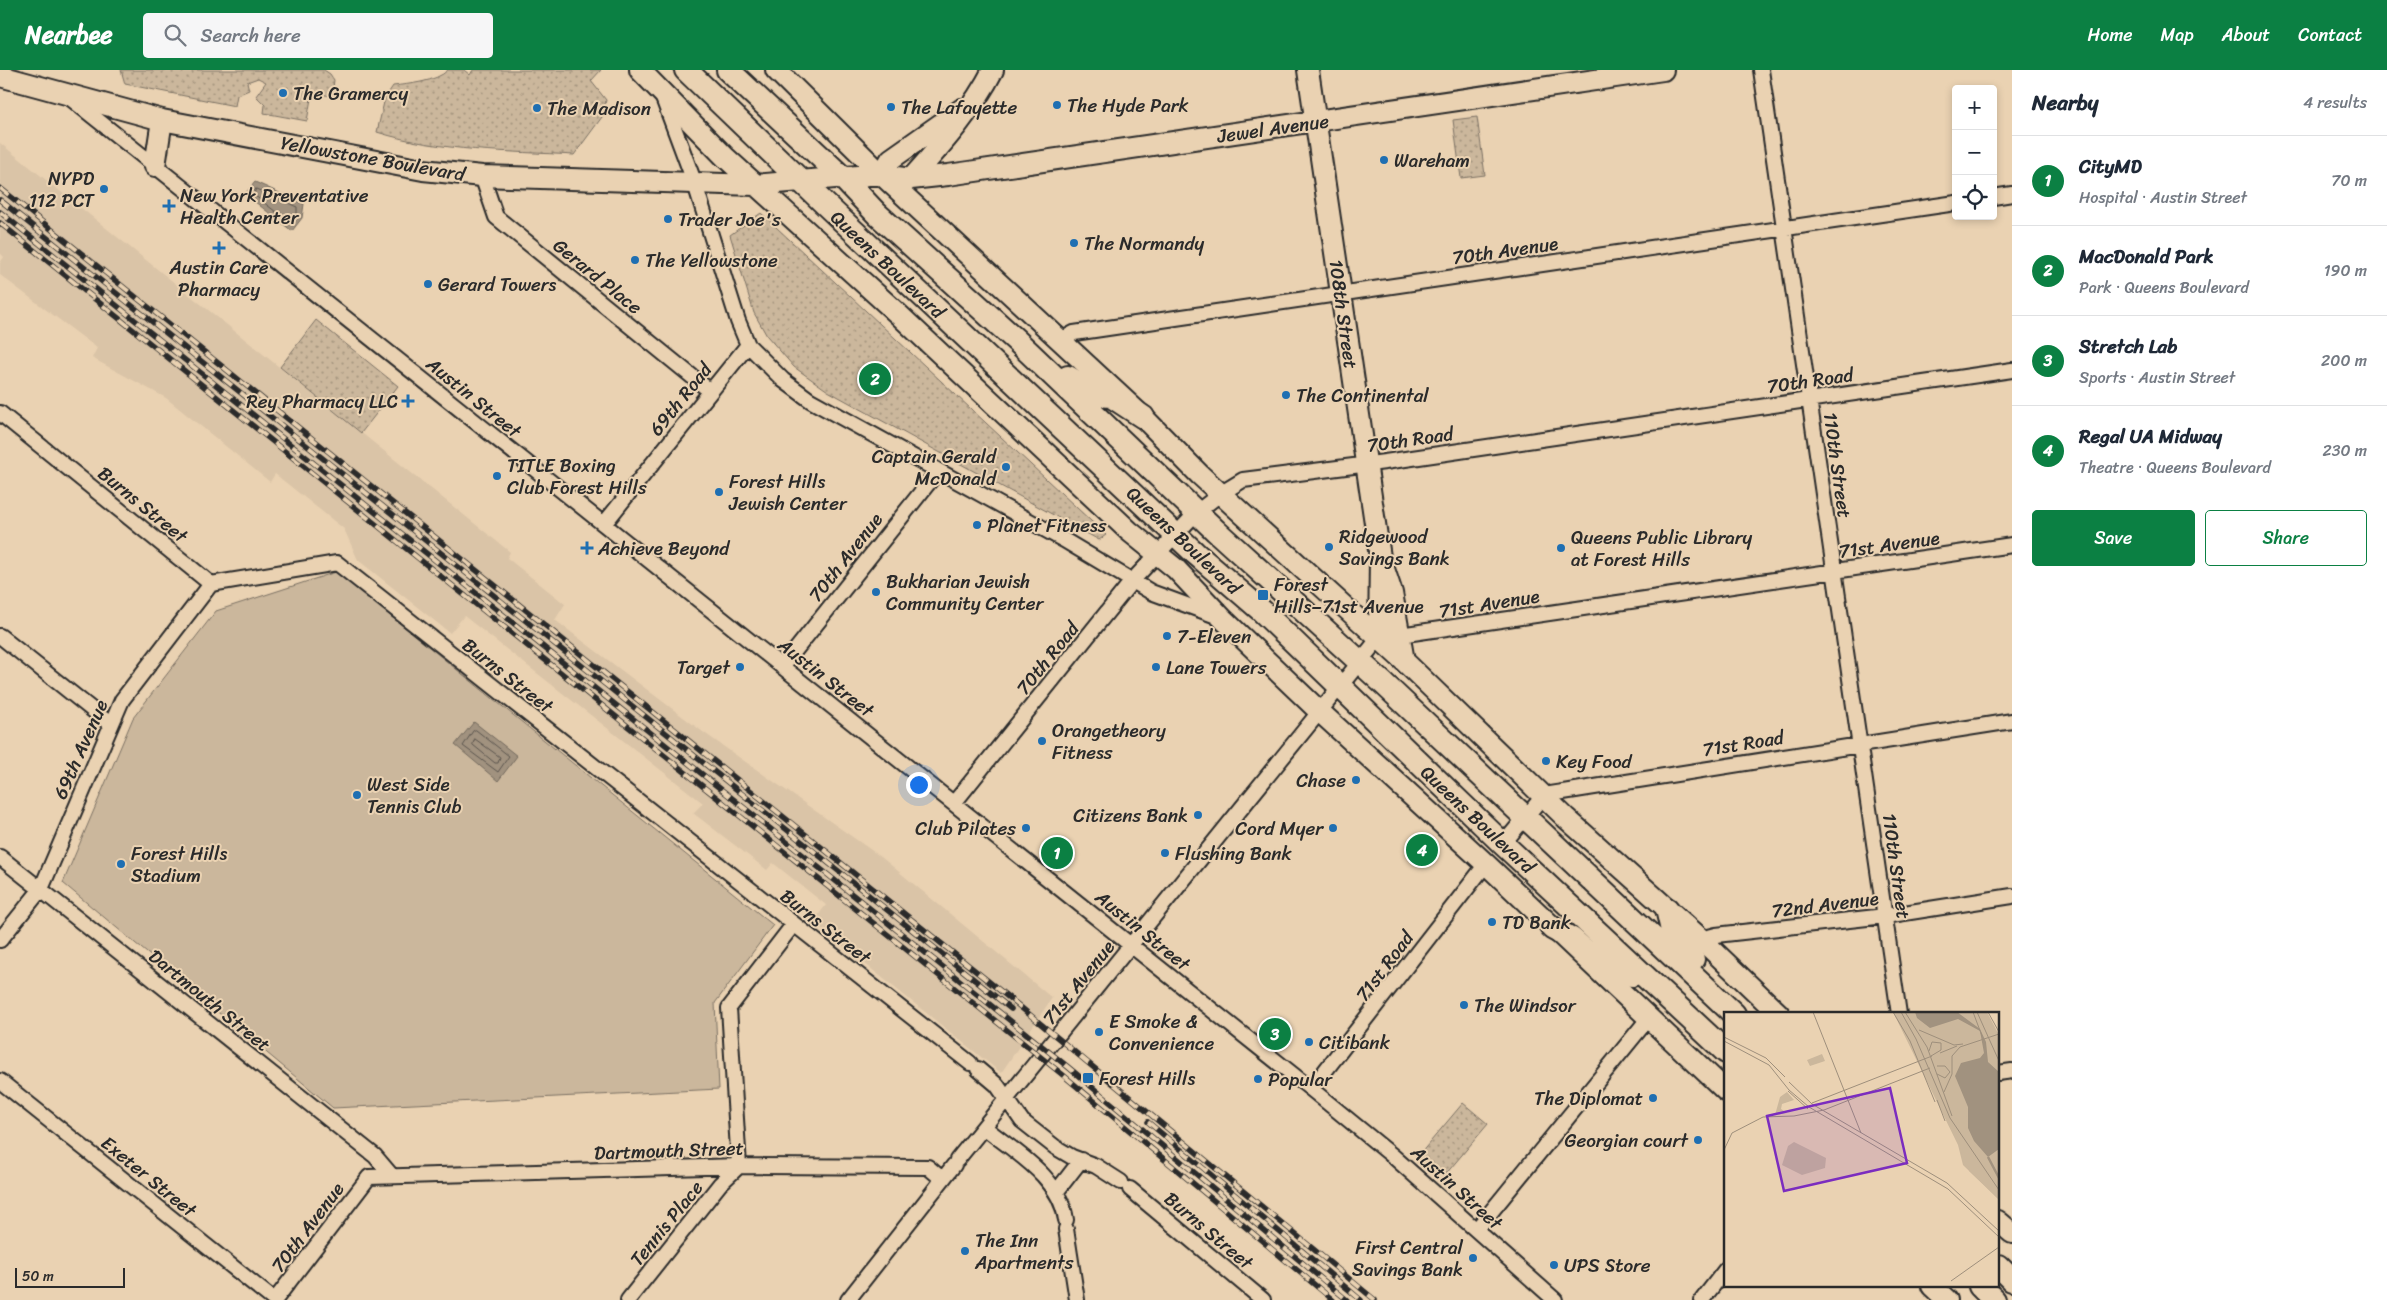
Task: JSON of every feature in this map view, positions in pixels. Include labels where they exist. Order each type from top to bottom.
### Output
[{"type":"main road","name":"Queens Boulevard","points":[[686,70],[1176,535],[1262,611],[1503,844],[1724,1050]]},
{"type":"main road","name":"Queens Boulevard","points":[[728,70],[842,177],[877,214],[1028,352],[1732,1012]]},
{"type":"main road","points":[[1028,352],[1098,395],[1110,396],[1143,417]]},
{"type":"main road","points":[[1666,909],[1674,940],[1723,990],[1740,1012]]},
{"type":"main road","points":[[1552,928],[1572,938],[1591,956],[1604,960],[1662,992]]},
{"type":"main road","points":[[2000,1268],[2012,1280]]},
{"type":"main road","points":[[1982,1288],[1995,1300]]},
{"type":"street","name":"Queens Boulevard","points":[[640,70],[755,185],[974,384],[1129,531],[1176,569],[1223,618],[1319,711],[1486,864],[1724,1089]]},
{"type":"street","points":[[776,70],[882,174],[1143,417],[1220,494],[1404,661],[1777,1012]]},
{"type":"street","points":[[911,179],[956,128],[981,94],[993,70]]},
{"type":"street","name":"108th Street","points":[[1308,70],[1380,557],[1379,638]]},
{"type":"street","name":"Jewel Avenue","points":[[842,177],[882,174],[911,179],[1316,122],[1663,70]]},
{"type":"street","name":"110th Street","points":[[1761,70],[1898,1012]]},
{"type":"street","name":"Yellowstone Boulevard","points":[[0,76],[26,76],[65,94],[162,120],[423,170],[482,176],[695,184],[755,185],[842,177]]},
{"type":"street","name":"Queens Boulevard","points":[[661,93],[695,184],[738,321],[748,345],[795,390],[1064,540],[1151,592],[1179,604],[1223,618]]},
{"type":"street","name":"Austin Street","points":[[65,94],[1311,1089],[1394,1157],[1555,1300]]},
{"type":"street","points":[[882,174],[891,159],[926,136],[981,94]]},
{"type":"street","points":[[155,166],[162,120]]},
{"type":"street","name":"Gerard Place","points":[[482,176],[496,217],[710,391]]},
{"type":"street","points":[[1997,196],[2012,194]]},
{"type":"street","name":"70th Avenue","points":[[1061,340],[1074,333],[1952,204]]},
{"type":"street","name":"69th Road","points":[[604,524],[748,345]]},
{"type":"street","name":"70th Road","points":[[954,803],[1132,581],[1197,512],[1220,494],[1243,480],[1366,465],[2012,370]]},
{"type":"street","name":"Burns Street","points":[[0,413],[211,584],[337,563],[793,925],[974,1066],[997,1085],[1022,1121],[1055,1147],[1096,1166],[1125,1185],[1263,1300]]},
{"type":"street","name":"70th Avenue","points":[[782,667],[938,471]]},
{"type":"street","name":"71st Avenue","points":[[848,1300],[942,1179],[1379,638],[2012,545]]},
{"type":"street","name":"108th Street","points":[[1380,557],[1392,593],[1404,661]]},
{"type":"street","name":"69th Avenue","points":[[0,940],[41,889],[110,724],[122,700],[211,584]]},
{"type":"street","points":[[0,636],[110,724]]},
{"type":"street","name":"71st Road","points":[[1544,794],[1860,743],[2012,721]]},
{"type":"street","points":[[1503,844],[1544,794]]},
{"type":"street","name":"Dartmouth Street","points":[[0,857],[375,1156],[392,1176]]},
{"type":"street","name":"71st Road","points":[[1311,1089],[1486,864]]},
{"type":"street","name":"72nd Avenue","points":[[1701,940],[1716,935],[1885,916],[2012,896]]},
{"type":"street","points":[[739,1166],[729,1008],[793,925]]},
{"type":"street","points":[[1477,1229],[1648,1019]]},
{"type":"street","name":"Exeter Street","points":[[0,1081],[275,1300]]},
{"type":"street","points":[[984,1127],[1036,1169],[1057,1191],[1066,1224],[1075,1299]]},
{"type":"street","points":[[1057,1191],[1082,1160]]},
{"type":"street","name":"Dartmouth Street","points":[[369,1177],[739,1166],[928,1167],[942,1179]]},
{"type":"street","name":"Tennis Place","points":[[628,1300],[720,1184],[739,1166]]},
{"type":"street","name":"70th Avenue","points":[[275,1300],[369,1177]]},
{"type":"street","points":[[2000,1223],[2012,1234]]},
{"type":"street","points":[[1702,1300],[1724,1272]]},
{"type":"street","points":[[1995,1300],[2012,1280]]},
{"type":"street","points":[[1934,1288],[1947,1300]]},
{"type":"shaded area","points":[[121,70],[324,70],[334,80],[332,96],[312,93],[307,121],[264,113],[265,105],[256,96],[266,82],[258,78],[247,82],[249,90],[237,95],[235,106],[125,84]]},
{"type":"shaded area","points":[[448,70],[464,70],[470,75],[473,70],[601,70],[591,81],[606,100],[602,117],[574,155],[475,150],[401,139],[377,132],[385,98],[393,86],[430,80]]},
{"type":"shaded area","points":[[1477,117],[1485,175],[1461,178],[1453,120]]},
{"type":"shaded area","points":[[0,143],[510,552],[507,558],[565,604],[555,620],[703,732],[881,857],[1052,998],[1001,1073],[813,922],[826,905],[773,863],[767,870],[693,813],[703,803],[464,616],[450,633],[358,560],[344,529],[275,474],[270,482],[166,398],[92,358],[97,348],[0,275],[0,263],[4,257],[0,253]]},
{"type":"shaded area","points":[[761,213],[1106,535],[1099,540],[828,391],[794,367],[767,336],[754,313],[730,235]]},
{"type":"shaded area","points":[[316,320],[398,386],[361,433],[280,367]]},
{"type":"shaded area","name":"West Side Tennis Club","points":[[336,572],[773,925],[715,1003],[719,1089],[333,1108],[63,883],[133,718],[216,611]]},
{"type":"shaded area","points":[[1463,1103],[1488,1124],[1445,1175],[1420,1154]]},
{"type":"water","points":[[255,182],[304,204],[302,218],[292,231],[245,194]]},
{"type":"water","points":[[474,722],[517,756],[498,781],[455,745]]},
{"type":"railway","points":[[0,188],[1018,1005],[1375,1300]]},
{"type":"railway","points":[[0,200],[1011,1009]]},
{"type":"railway","points":[[0,212],[1068,1067],[1347,1300]]},
{"type":"railway","points":[[0,223],[1063,1075],[1333,1300]]},
{"type":"railway","points":[[1148,1122],[1361,1300]]},
{"type":"place","name":"The Gramercy","points":[[283,93]]},
{"type":"place","name":"The Hyde Park","points":[[1057,105]]},
{"type":"place","name":"The Lafayette","points":[[891,107]]},
{"type":"place","name":"The Madison","points":[[537,108]]},
{"type":"place","name":"Wareham","points":[[1384,160]]},
{"type":"place","name":"NYPD 112 PCT","points":[[104,189]]},
{"type":"place","name":"New York Preventative Health Center","points":[[169,206]]},
{"type":"place","name":"Trader Joe's","points":[[668,219]]},
{"type":"place","name":"The Normandy","points":[[1074,243]]},
{"type":"place","name":"Austin Care Pharmacy","points":[[219,248]]},
{"type":"place","name":"The Yellowstone","points":[[635,260]]},
{"type":"place","name":"Gerard Towers","points":[[428,284]]},
{"type":"place","name":"MacDonald Park","points":[[875,379]]},
{"type":"place","name":"The Continental","points":[[1286,395]]},
{"type":"place","name":"Rey Pharmacy LLC","points":[[408,401]]},
{"type":"place","name":"Captain Gerald McDonald","points":[[1006,467]]},
{"type":"place","name":"TITLE Boxing Club Forest Hills","points":[[497,476]]},
{"type":"place","name":"Forest Hills Jewish Center","points":[[719,492]]},
{"type":"place","name":"Planet Fitness","points":[[977,525]]},
{"type":"place","name":"Ridgewood Savings Bank","points":[[1329,547]]},
{"type":"place","name":"Achieve Beyond","points":[[587,548]]},
{"type":"place","name":"Queens Public Library at Forest Hills","points":[[1561,548]]},
{"type":"place","name":"Bukharian Jewish Community Center","points":[[876,592]]},
{"type":"place","name":"Forest Hills–71st Avenue","points":[[1263,595]]},
{"type":"place","name":"7-Eleven","points":[[1167,636]]},
{"type":"place","name":"Target","points":[[740,667]]},
{"type":"place","name":"Lane Towers","points":[[1156,667]]},
{"type":"place","name":"Orangetheory Fitness","points":[[1042,741]]},
{"type":"place","name":"Key Food","points":[[1546,761]]},
{"type":"place","name":"Chase","points":[[1356,780]]},
{"type":"place","name":"West Side Tennis Club","points":[[357,795]]},
{"type":"place","name":"Citizens Bank","points":[[1198,815]]},
{"type":"place","name":"Club Pilates","points":[[1026,828]]},
{"type":"place","name":"Cord Myer","points":[[1333,828]]},
{"type":"place","name":"Regal UA Midway","points":[[1422,850]]},
{"type":"place","name":"CityMD","points":[[1057,853]]},
{"type":"place","name":"Flushing Bank","points":[[1165,853]]},
{"type":"place","name":"Forest Hills Stadium","points":[[121,864]]},
{"type":"place","name":"TD Bank","points":[[1492,922]]},
{"type":"place","name":"The Windsor","points":[[1464,1005]]},
{"type":"place","name":"E Smoke & Convenience","points":[[1099,1032]]},
{"type":"place","name":"Stretch Lab","points":[[1275,1034]]},
{"type":"place","name":"Citibank","points":[[1309,1042]]},
{"type":"place","name":"Forest Hills","points":[[1088,1078]]},
{"type":"place","name":"Popular","points":[[1258,1079]]},
{"type":"place","name":"The Diplomat","points":[[1653,1098]]},
{"type":"place","name":"Georgian court","points":[[1698,1140]]},
{"type":"place","name":"The Inn Apartments","points":[[965,1251]]},
{"type":"place","name":"First Central Savings Bank","points":[[1473,1258]]},
{"type":"place","name":"UPS Store","points":[[1554,1265]]}]
